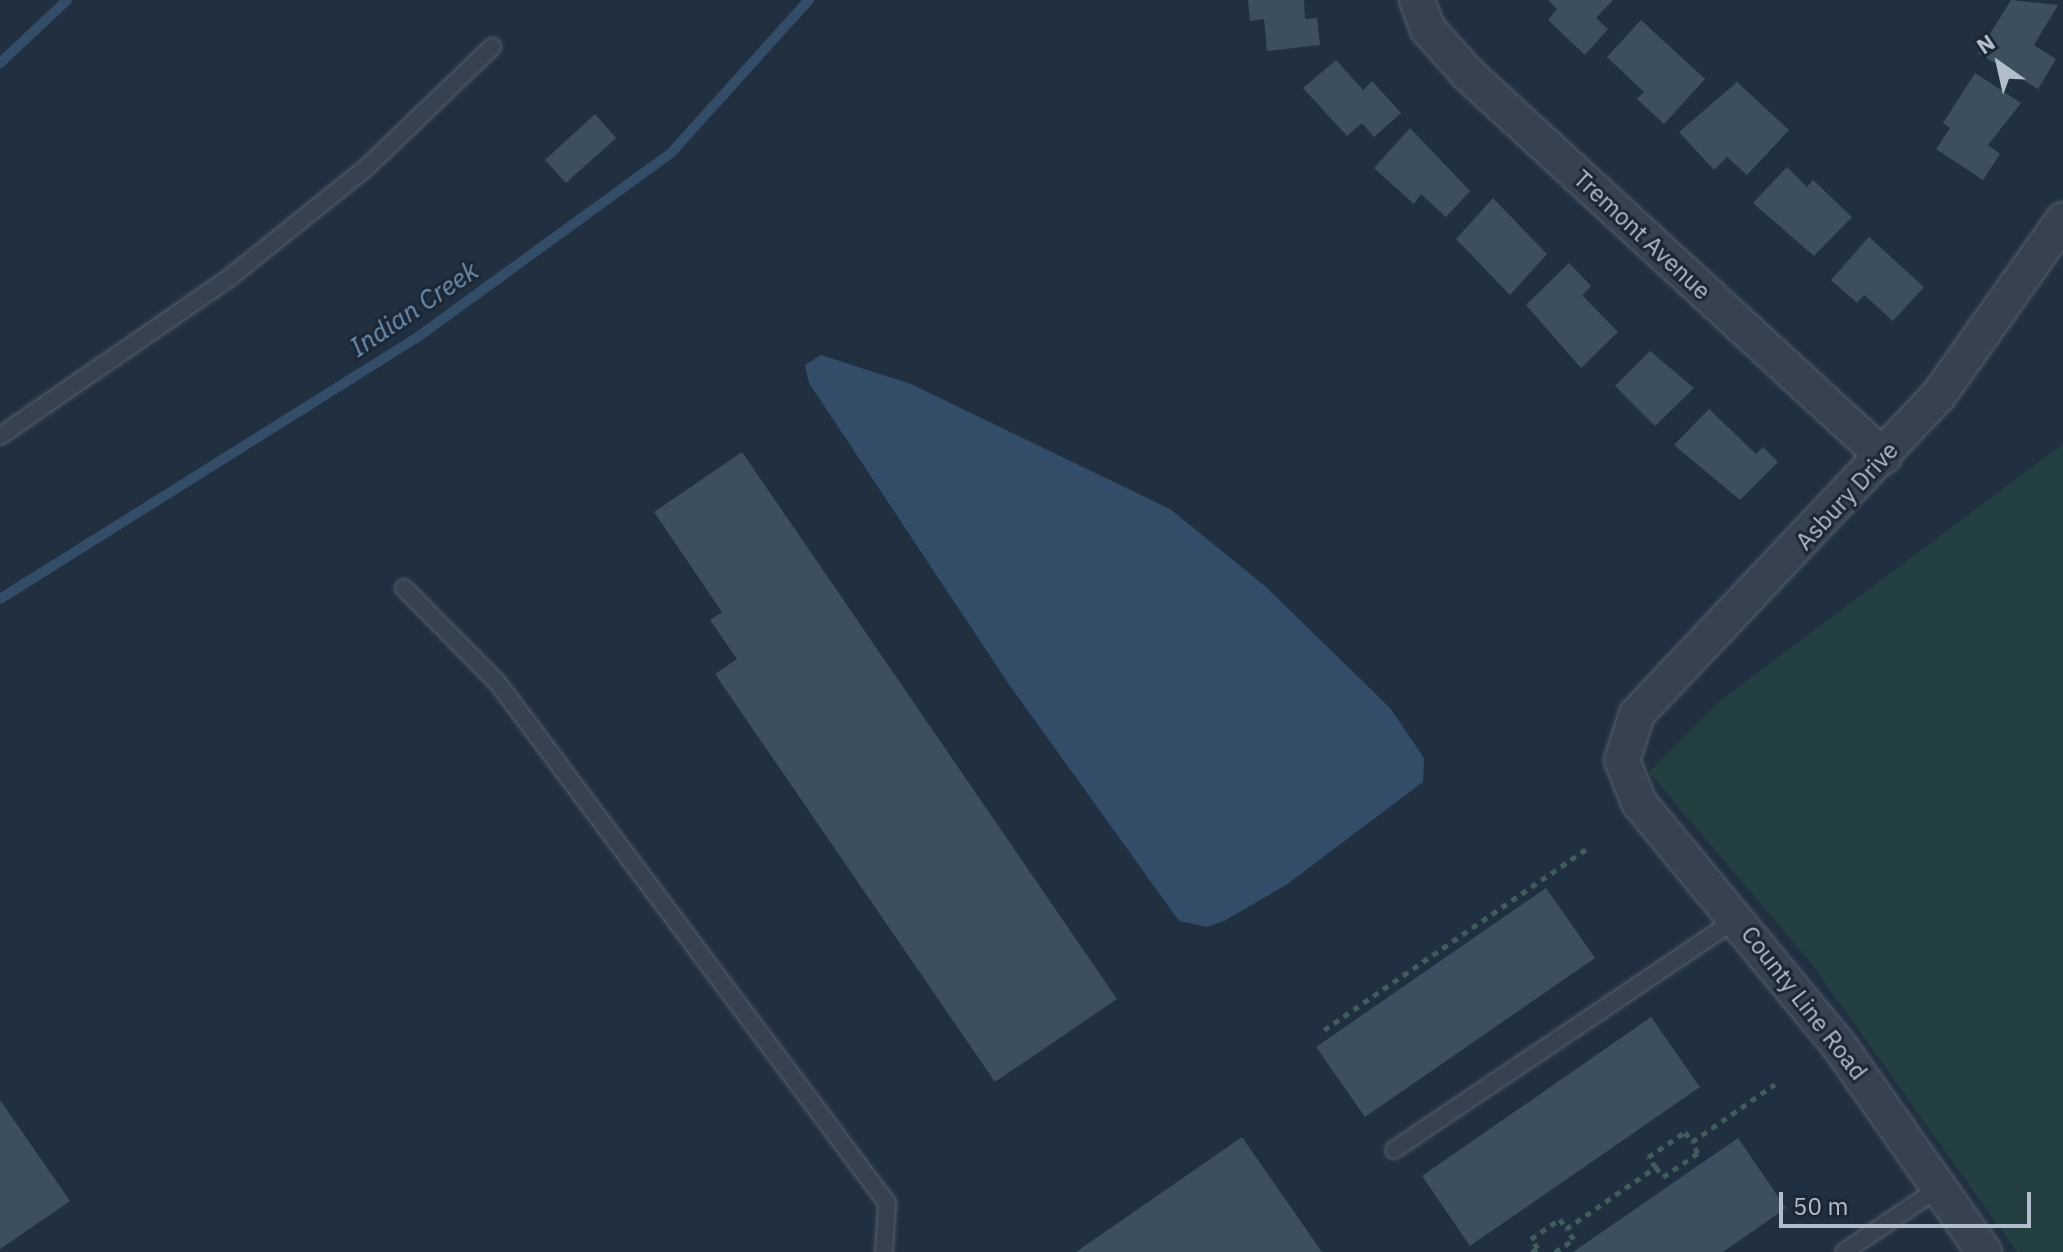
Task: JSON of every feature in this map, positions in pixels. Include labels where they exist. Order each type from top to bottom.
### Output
[{"type":"street","name":"Tremont Avenue","points":[[1417,0],[1427,28],[1468,74],[1884,457]]},
{"type":"street","name":"Asbury Drive","points":[[1622,760],[1637,714],[1884,457],[1989,330],[2063,220]]},
{"type":"street","name":"County Line Road","points":[[1622,760],[1639,803],[1738,918],[1984,1252]]},
{"type":"lane","points":[[0,436],[229,278],[366,168],[492,47]]},
{"type":"lane","points":[[404,588],[497,682],[887,1203],[884,1252]]},
{"type":"lane","points":[[1394,1150],[1738,918]]},
{"type":"lane","points":[[1844,1252],[1939,1188]]},
{"type":"path","points":[[1324,1030],[1589,847]]},
{"type":"path","points":[[1692,1142],[1775,1084]]},
{"type":"path","points":[[1685,1132],[1692,1142],[1698,1153],[1663,1177],[1648,1157],[1685,1132]]},
{"type":"path","points":[[1566,1229],[1656,1167]]},
{"type":"path","points":[[1537,1251],[1531,1239],[1560,1219],[1574,1239],[1555,1252]]},
{"type":"green space","points":[[2063,444],[2063,1252],[2017,1252],[1811,963],[1649,772],[1721,700]]},
{"type":"water","points":[[821,355],[911,384],[1170,509],[1265,586],[1390,708],[1424,758],[1423,782],[1286,885],[1224,921],[1207,927],[1179,921],[1008,683],[809,383],[805,365]]},
{"type":"building","points":[[1248,0],[1304,0],[1305,19],[1317,18],[1320,45],[1267,51],[1264,19],[1250,21]]},
{"type":"building","points":[[1548,0],[1613,0],[1596,18],[1608,29],[1585,55],[1548,20],[1557,9]]},
{"type":"building","points":[[2011,0],[2058,5],[2034,45],[2056,59],[2038,89],[1978,53]]},
{"type":"building","points":[[1641,20],[1705,79],[1664,124],[1637,99],[1644,92],[1607,57]]},
{"type":"building","points":[[1336,60],[1363,90],[1372,81],[1401,113],[1374,137],[1362,123],[1347,136],[1303,88]]},
{"type":"building","points":[[1975,73],[2021,103],[1988,145],[2000,154],[1983,180],[1936,149],[1950,128],[1943,123]]},
{"type":"building","points":[[1737,82],[1789,130],[1747,175],[1727,157],[1714,170],[1679,132]]},
{"type":"building","points":[[595,114],[616,138],[566,183],[545,160]]},
{"type":"building","points":[[1410,128],[1470,191],[1446,217],[1421,194],[1414,204],[1374,168]]},
{"type":"building","points":[[1787,167],[1807,187],[1813,180],[1852,217],[1814,256],[1753,203]]},
{"type":"building","points":[[1493,198],[1547,254],[1510,295],[1456,239]]},
{"type":"building","points":[[1869,237],[1924,287],[1893,321],[1864,295],[1857,303],[1831,280]]},
{"type":"building","points":[[1569,263],[1591,286],[1582,295],[1618,332],[1581,368],[1526,305]]},
{"type":"building","points":[[1650,351],[1694,388],[1655,426],[1615,386]]},
{"type":"building","points":[[1709,409],[1756,454],[1763,447],[1778,462],[1740,500],[1674,445]]},
{"type":"building","points":[[742,452],[1117,999],[995,1082],[715,674],[737,659],[710,620],[722,612],[654,512]]},
{"type":"building","points":[[1546,888],[1595,958],[1365,1117],[1316,1047]]},
{"type":"building","points":[[1651,1017],[1700,1087],[1470,1246],[1422,1176]]},
{"type":"building","points":[[0,1100],[70,1201],[0,1249]]},
{"type":"building","points":[[1242,1137],[1322,1252],[1076,1252]]},
{"type":"building","points":[[1738,1138],[1786,1208],[1723,1252],[1573,1252]]},
{"type":"waterway","points":[[0,63],[67,0]]},
{"type":"waterway","name":"Indian Creek","points":[[0,599],[415,339],[671,153],[809,0]]}]
